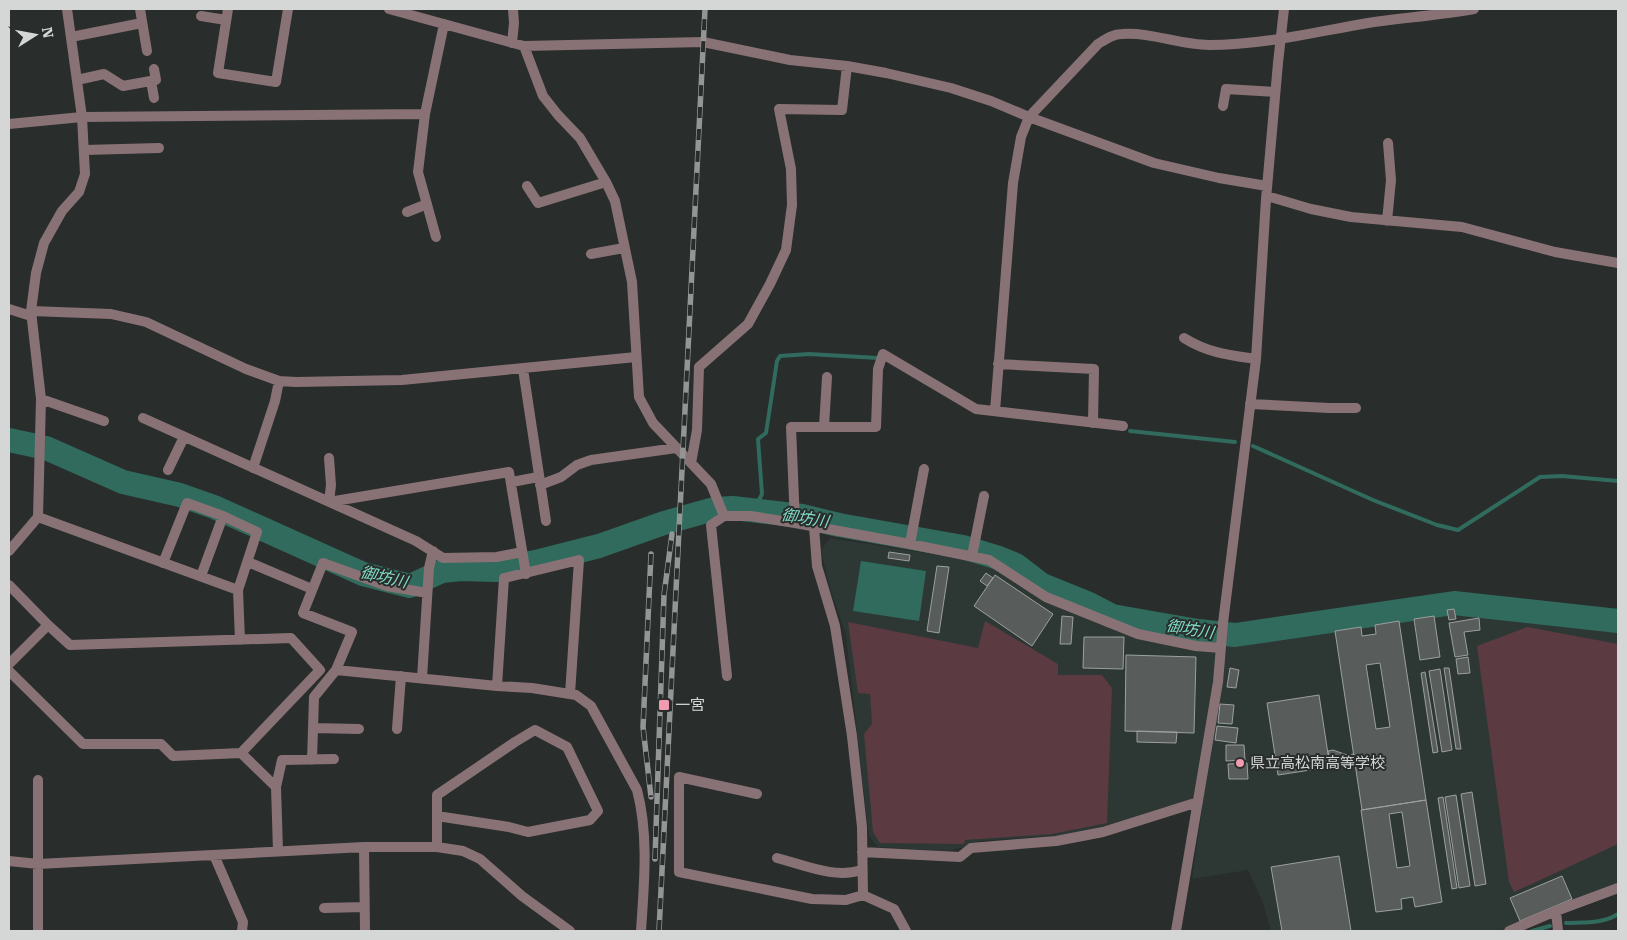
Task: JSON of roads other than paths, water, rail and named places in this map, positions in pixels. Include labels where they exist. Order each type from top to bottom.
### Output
[{"type":"street","points":[[9,551],[38,517],[41,398],[31,313],[36,274],[44,243],[62,211],[79,192],[85,174],[82,117],[67,9]]},
{"type":"street","points":[[140,9],[147,51]]},
{"type":"street","points":[[228,9],[218,73],[276,82],[288,9]]},
{"type":"street","points":[[389,9],[524,46],[703,42],[790,60],[847,66],[886,73],[951,88],[991,101],[1028,117],[1154,163],[1267,191],[1329,213],[1387,221],[1462,227],[1555,252],[1618,263]]},
{"type":"street","points":[[512,9],[514,23],[512,43]]},
{"type":"street","points":[[1176,931],[1218,682],[1223,623],[1256,359],[1267,191],[1284,9]]},
{"type":"street","points":[[995,411],[1013,184],[1021,137],[1028,117],[1098,44],[1110,37],[1122,34],[1140,35],[1200,45],[1225,45],[1280,40],[1369,23],[1434,16],[1474,9]]},
{"type":"street","points":[[201,16],[226,20]]},
{"type":"street","points":[[71,37],[142,24]]},
{"type":"street","points":[[436,237],[418,172],[425,114],[444,24]]},
{"type":"street","points":[[524,46],[543,96],[580,138],[615,201],[632,282],[639,397],[653,423],[711,484],[724,516]]},
{"type":"street","points":[[691,463],[697,430],[699,367],[748,324],[786,250],[792,205],[791,169],[778,109],[842,110],[847,66]]},
{"type":"street","points":[[77,80],[104,74],[123,86],[156,80],[154,69]]},
{"type":"street","points":[[151,81],[154,98]]},
{"type":"street","points":[[1224,106],[1226,89],[1276,92]]},
{"type":"street","points":[[9,124],[82,117],[425,114]]},
{"type":"street","points":[[1387,221],[1391,180],[1388,143]]},
{"type":"street","points":[[84,150],[159,148]]},
{"type":"street","points":[[527,186],[538,203],[606,182]]},
{"type":"street","points":[[408,212],[427,204]]},
{"type":"street","points":[[591,254],[624,248]]},
{"type":"street","points":[[9,309],[31,313],[111,314],[146,322],[246,369],[279,380],[303,382],[402,380],[636,357]]},
{"type":"street","points":[[1184,338],[1199,347],[1220,354],[1256,359]]},
{"type":"street","points":[[795,522],[791,427],[876,427],[878,369],[883,354],[976,409],[1123,426]]},
{"type":"street","points":[[998,364],[1094,369],[1093,423]]},
{"type":"street","points":[[522,369],[546,521]]},
{"type":"street","points":[[824,427],[828,377]]},
{"type":"street","points":[[253,468],[275,401],[279,380]]},
{"type":"street","points":[[41,398],[104,421]]},
{"type":"street","points":[[1250,404],[1356,408]]},
{"type":"street","points":[[143,418],[416,541],[443,558],[522,555]]},
{"type":"street","points":[[168,470],[184,436]]},
{"type":"street","points":[[512,482],[539,481],[561,477],[578,465],[591,460],[676,448]]},
{"type":"street","points":[[329,458],[329,502]]},
{"type":"street","points":[[910,543],[924,469]]},
{"type":"street","points":[[329,502],[509,472],[526,574]]},
{"type":"street","points":[[972,555],[984,496]]},
{"type":"street","points":[[163,563],[187,504],[223,516],[257,532],[238,590],[240,640]]},
{"type":"street","points":[[201,576],[223,516]]},
{"type":"street","points":[[727,676],[711,525],[724,516],[751,516],[795,522],[972,555],[989,560],[1046,597],[1138,634],[1196,646],[1221,646]]},
{"type":"street","points":[[38,517],[238,590]]},
{"type":"street","points":[[814,527],[817,566],[835,626],[852,736],[862,827],[863,894]]},
{"type":"street","points":[[422,678],[427,591],[433,551]]},
{"type":"street","points":[[497,686],[504,578],[578,560],[570,694]]},
{"type":"street","points":[[248,562],[312,590]]},
{"type":"street","points":[[312,760],[314,697],[336,670],[352,632],[302,613],[323,563],[387,586],[427,591]]},
{"type":"street","points":[[9,584],[70,645],[291,638],[320,670],[241,753],[173,756],[161,744],[83,744],[9,671]]},
{"type":"street","points":[[9,664],[48,625]]},
{"type":"street","points":[[336,670],[532,688],[576,695],[591,706],[637,790],[641,805],[644,844],[641,931]]},
{"type":"street","points":[[397,729],[401,676]]},
{"type":"street","points":[[313,728],[359,729]]},
{"type":"street","points":[[437,816],[509,827],[528,832],[590,820],[598,811],[567,747],[535,730],[514,742],[437,796],[437,816],[437,847]]},
{"type":"street","points":[[241,753],[276,787]]},
{"type":"street","points":[[278,851],[276,787],[282,760],[334,759]]},
{"type":"street","points":[[757,794],[679,777],[678,872],[812,898],[846,900],[863,894],[894,909],[906,931]]},
{"type":"street","points":[[38,780],[38,931]]},
{"type":"street","points":[[862,852],[960,858],[972,848],[1056,841],[1103,832],[1198,802]]},
{"type":"street","points":[[9,861],[38,864],[364,847],[437,847],[463,851],[480,859],[522,896],[570,931]]},
{"type":"street","points":[[364,847],[365,931]]},
{"type":"street","points":[[214,855],[243,922],[242,931]]},
{"type":"street","points":[[777,858],[830,872],[849,874],[862,870]]},
{"type":"street","points":[[1510,931],[1556,911],[1618,888]]},
{"type":"street","points":[[324,908],[364,906]]},
{"type":"street","points":[[1556,911],[1558,931]]},
{"type":"waterway","points":[[754,510],[762,494],[758,439],[766,433],[777,361],[780,356],[809,354],[878,358]]},
{"type":"waterway","points":[[1130,431],[1235,442]]},
{"type":"waterway","name":"御坊川","points":[[9,440],[46,448],[123,482],[180,495],[214,507],[363,574],[410,586],[442,571],[461,569],[496,570],[540,561],[599,546],[664,523],[714,509],[733,508],[802,516],[839,525],[963,547],[1016,565],[1042,585],[1089,604],[1112,616],[1198,631],[1235,635],[1454,603],[1618,621]]},
{"type":"waterway","points":[[1253,446],[1373,500],[1437,525],[1458,530],[1540,477],[1562,476],[1618,481]]},
{"type":"waterway","points":[[1566,923],[1599,921],[1618,914]]},
{"type":"waterway","points":[[1532,931],[1550,926]]},
{"type":"railway","points":[[659,931],[705,9]]},
{"type":"railway","points":[[655,859],[664,595],[672,534]]},
{"type":"railway","points":[[651,554],[643,727],[651,797]]},
{"type":"place","name":"一宮","points":[[664,705]]},
{"type":"place","name":"県立高松南高等学校","points":[[1240,763]]}]
